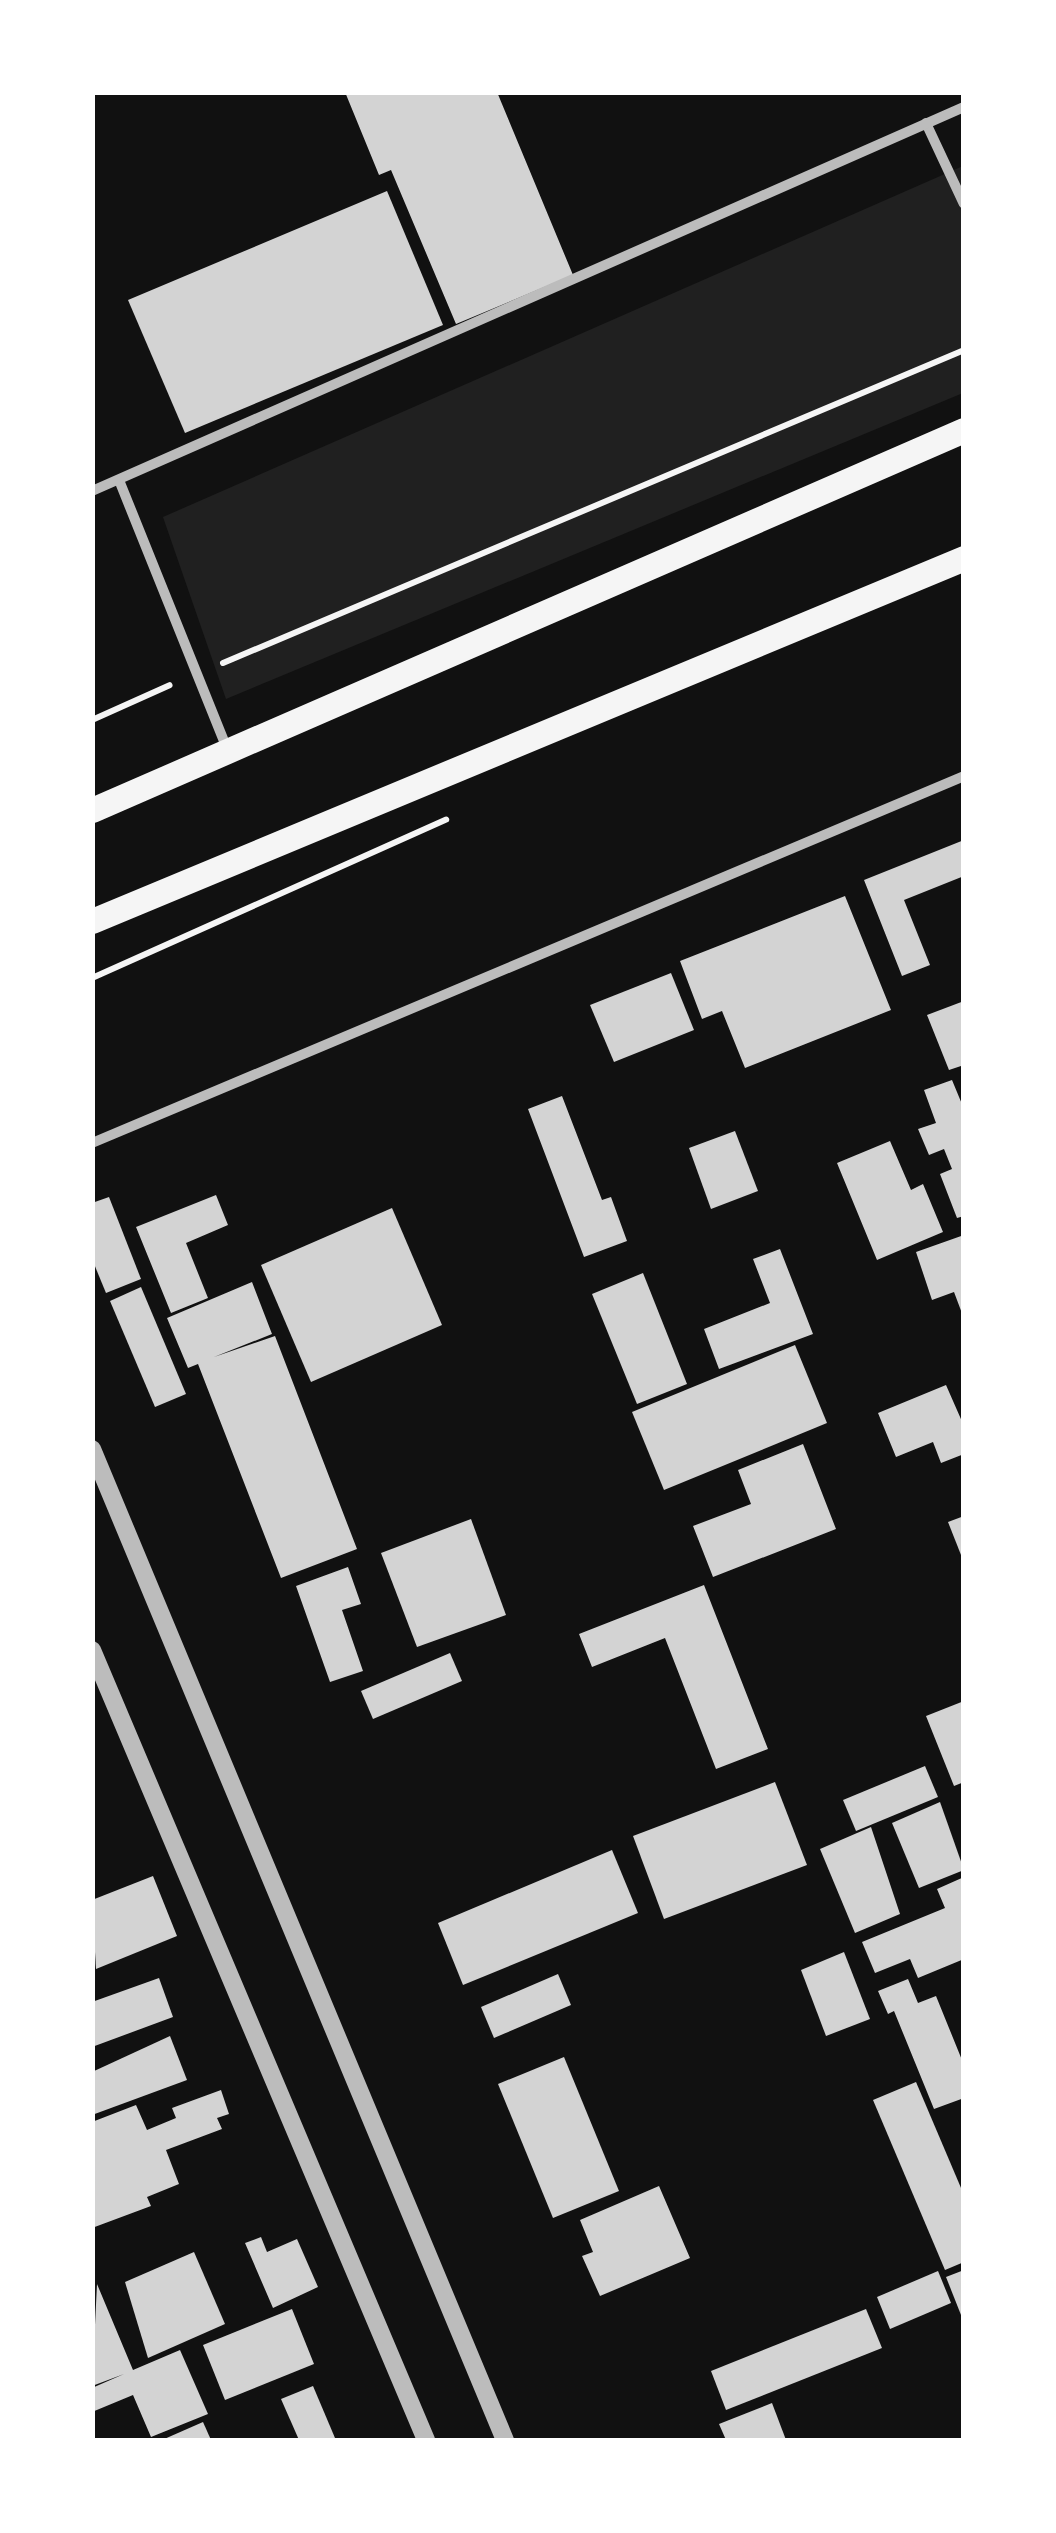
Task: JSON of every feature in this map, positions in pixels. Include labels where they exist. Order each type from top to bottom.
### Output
[{"type":"main road","points":[[92,810],[964,430]]},
{"type":"main road","points":[[92,921],[964,558]]},
{"type":"street","points":[[92,491],[964,108]]},
{"type":"street","points":[[926,123],[964,204]]},
{"type":"street","points":[[119,480],[194,675],[228,750]]},
{"type":"street","points":[[92,1143],[964,776]]},
{"type":"street","points":[[92,1448],[504,2440]]},
{"type":"street","points":[[92,1650],[426,2440]]},
{"type":"path","points":[[92,720],[964,350]]},
{"type":"shaded area","points":[[963,166],[963,393],[226,699],[163,517]]},
{"type":"building","points":[[345,92],[497,92],[573,275],[456,324],[391,170],[379,175]]},
{"type":"building","points":[[387,191],[443,325],[185,433],[128,300]]},
{"type":"building","points":[[964,840],[964,876],[904,900],[930,965],[902,976],[864,880]]},
{"type":"building","points":[[845,896],[891,1010],[745,1068],[722,1011],[702,1019],[680,961]]},
{"type":"building","points":[[671,973],[694,1030],[614,1062],[590,1005]]},
{"type":"building","points":[[964,1001],[964,1065],[949,1070],[927,1015]]},
{"type":"building","points":[[952,1080],[964,1109],[964,1216],[957,1218],[940,1174],[952,1169],[944,1149],[929,1155],[918,1129],[936,1123],[924,1090]]},
{"type":"building","points":[[562,1096],[602,1200],[611,1197],[627,1241],[584,1257],[528,1109]]},
{"type":"building","points":[[735,1131],[758,1191],[711,1209],[689,1148]]},
{"type":"building","points":[[890,1141],[911,1190],[923,1184],[943,1232],[877,1260],[837,1163]]},
{"type":"building","points":[[216,1195],[228,1225],[186,1243],[208,1298],[171,1313],[136,1227]]},
{"type":"building","points":[[109,1197],[141,1279],[106,1293],[92,1259],[92,1203]]},
{"type":"building","points":[[392,1208],[442,1325],[311,1382],[261,1265]]},
{"type":"building","points":[[964,1235],[963,1316],[954,1292],[932,1300],[916,1252]]},
{"type":"building","points":[[780,1249],[813,1334],[719,1369],[704,1329],[770,1303],[753,1259]]},
{"type":"building","points":[[643,1273],[687,1384],[637,1404],[592,1294]]},
{"type":"building","points":[[252,1282],[272,1334],[214,1357],[275,1336],[357,1549],[281,1578],[198,1364],[188,1368],[167,1318]]},
{"type":"building","points":[[141,1287],[186,1394],[155,1407],[110,1301]]},
{"type":"building","points":[[795,1345],[827,1423],[664,1490],[632,1412]]},
{"type":"building","points":[[946,1385],[964,1426],[964,1454],[941,1463],[933,1442],[896,1457],[878,1413]]},
{"type":"building","points":[[803,1444],[836,1529],[713,1577],[693,1526],[751,1504],[738,1470]]},
{"type":"building","points":[[964,1516],[964,1560],[963,1560],[948,1522]]},
{"type":"building","points":[[471,1519],[506,1615],[417,1647],[381,1553]]},
{"type":"building","points":[[348,1567],[361,1604],[342,1610],[363,1671],[330,1682],[296,1586]]},
{"type":"building","points":[[704,1585],[768,1749],[716,1769],[665,1638],[592,1667],[579,1634]]},
{"type":"building","points":[[450,1653],[462,1681],[373,1719],[361,1691]]},
{"type":"building","points":[[964,1701],[964,1782],[954,1786],[926,1716]]},
{"type":"building","points":[[925,1766],[938,1797],[856,1831],[843,1800]]},
{"type":"building","points":[[775,1782],[807,1865],[664,1919],[633,1836]]},
{"type":"building","points":[[940,1802],[964,1870],[919,1888],[892,1823]]},
{"type":"building","points":[[871,1827],[900,1914],[855,1933],[820,1849]]},
{"type":"building","points":[[612,1850],[638,1913],[463,1985],[438,1923]]},
{"type":"building","points":[[153,1876],[177,1936],[96,1969],[92,1900]]},
{"type":"building","points":[[964,1877],[964,1959],[918,1978],[910,1959],[875,1973],[862,1942],[945,1908],[937,1889]]},
{"type":"building","points":[[844,1952],[870,2019],[826,2036],[801,1970]]},
{"type":"building","points":[[558,1974],[571,2005],[494,2038],[481,2007]]},
{"type":"building","points":[[159,1978],[173,2017],[92,2047],[92,2002]]},
{"type":"building","points":[[908,1979],[918,2003],[936,1996],[964,2065],[964,2098],[934,2109],[894,2011],[888,2014],[878,1991]]},
{"type":"building","points":[[170,2036],[187,2080],[92,2115],[92,2072]]},
{"type":"building","points":[[564,2057],[619,2191],[553,2218],[498,2084]]},
{"type":"building","points":[[916,2082],[964,2195],[964,2262],[945,2270],[873,2100]]},
{"type":"building","points":[[221,2090],[229,2114],[217,2118],[222,2129],[166,2150],[179,2184],[147,2197],[151,2206],[92,2228],[92,2122],[136,2105],[147,2130],[176,2118],[172,2108]]},
{"type":"building","points":[[659,2186],[690,2258],[600,2296],[582,2256],[593,2252],[580,2220]]},
{"type":"building","points":[[261,2237],[267,2252],[297,2239],[318,2287],[273,2308],[245,2243]]},
{"type":"building","points":[[194,2252],[225,2324],[148,2358],[125,2282]]},
{"type":"building","points":[[964,2270],[964,2320],[963,2320],[946,2277]]},
{"type":"building","points":[[938,2271],[951,2303],[890,2329],[877,2297]]},
{"type":"building","points":[[97,2284],[133,2370],[180,2350],[208,2414],[151,2437],[133,2395],[92,2412],[92,2388],[124,2374],[92,2386]]},
{"type":"building","points":[[292,2309],[314,2364],[225,2400],[203,2345]]},
{"type":"building","points":[[866,2309],[882,2348],[726,2410],[711,2371]]},
{"type":"building","points":[[313,2386],[335,2438],[299,2440],[281,2399]]},
{"type":"building","points":[[772,2403],[786,2440],[726,2440],[719,2424]]},
{"type":"building","points":[[203,2422],[211,2440],[162,2440]]}]
